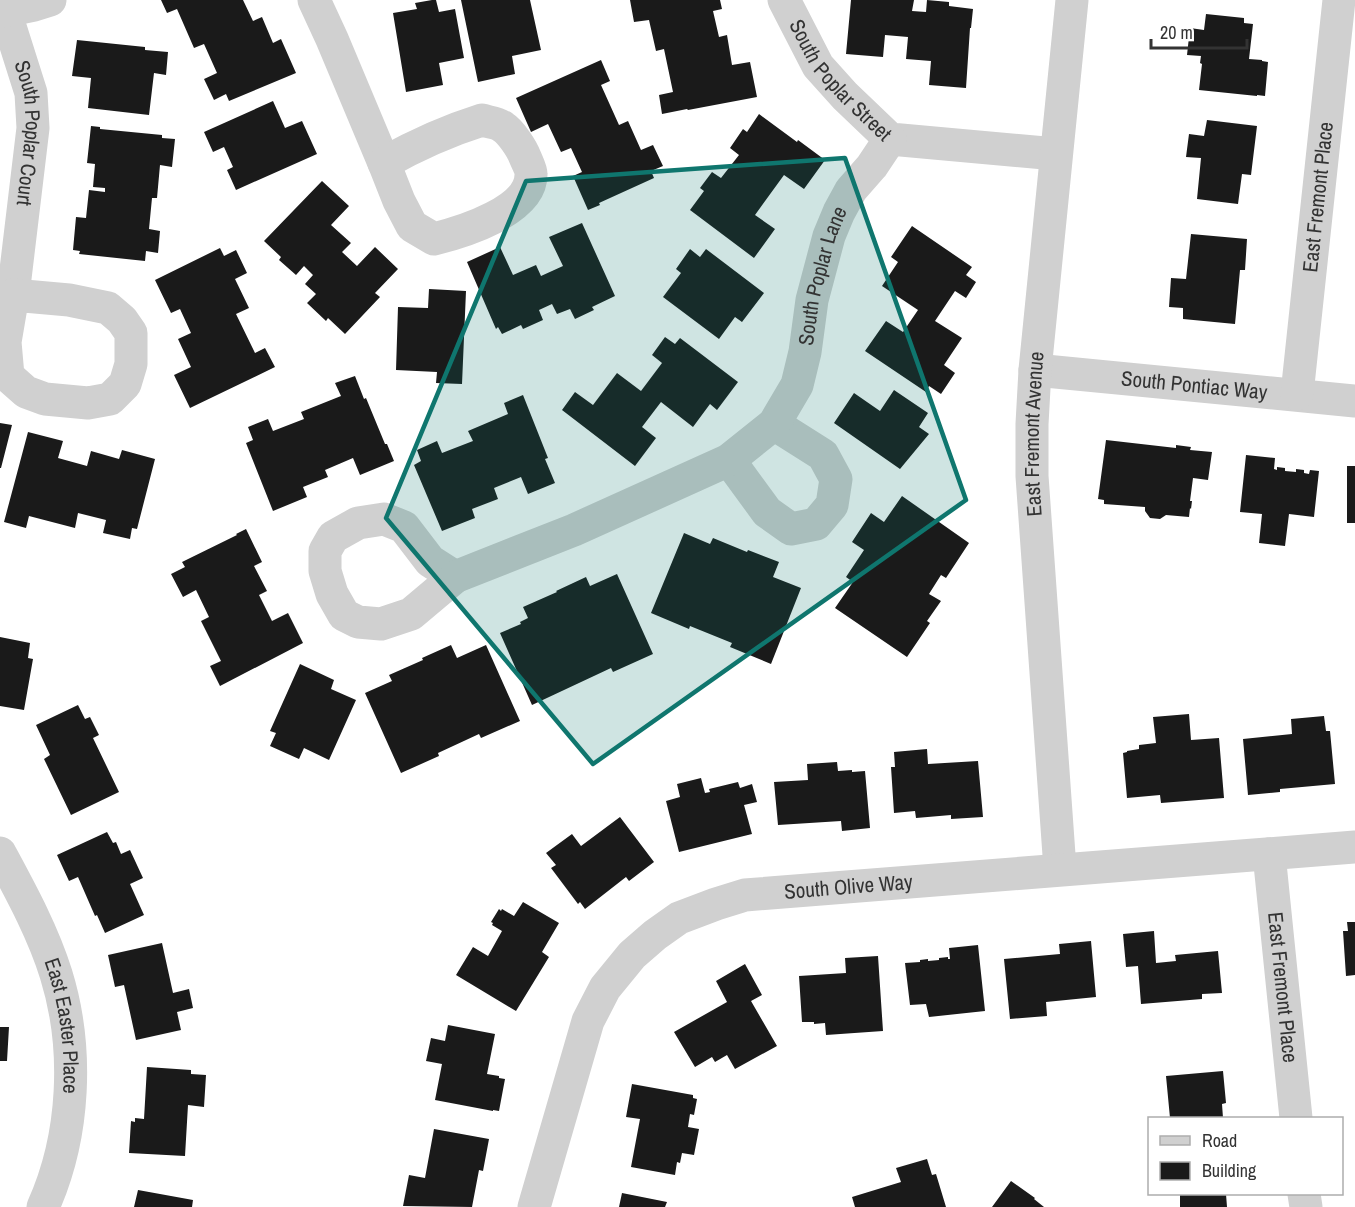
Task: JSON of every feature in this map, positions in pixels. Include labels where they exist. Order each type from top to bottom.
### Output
[{"type":"street","points":[[2,11],[50,0]]},
{"type":"street","points":[[314,0],[384,163]]},
{"type":"street","name":"South Poplar Street","points":[[784,0],[818,66],[845,96],[890,139],[1056,154]]},
{"type":"street","name":"East Fremont Avenue","points":[[1060,869],[1032,476],[1032,424],[1035,370],[1072,0]]},
{"type":"street","name":"East Fremont Place","points":[[1297,394],[1339,0]]},
{"type":"street","name":"South Poplar Court","points":[[2,11],[31,93],[33,128],[13,295]]},
{"type":"street","name":"South Poplar Lane","points":[[454,577],[574,530],[729,460],[774,424],[797,385],[805,352],[812,300],[839,213],[851,190],[872,166],[890,139]]},
{"type":"street","name":"South Pontiac Way","points":[[1035,370],[1355,401]]},
{"type":"street","points":[[729,460],[767,512],[791,529],[816,524],[832,505],[836,479],[823,454],[774,424]]},
{"type":"street","name":"South Olive Way","points":[[534,1207],[588,1021],[604,988],[632,955],[679,918],[745,895],[1355,847]]},
{"type":"street","name":"East Easter Place","points":[[0,853],[43,936],[56,975],[66,1017],[70,1053],[70,1090],[64,1138],[50,1191],[42,1207]]},
{"type":"street","name":"East Fremont Place","points":[[1269,854],[1296,1117]]},
{"type":"highlighted area","points":[[845,158],[966,500],[593,764],[386,518],[526,181]]},
{"type":"building","points":[[161,0],[243,0],[253,21],[262,17],[273,43],[281,39],[296,73],[229,101],[226,94],[214,100],[204,79],[217,73],[204,44],[194,48],[177,9],[167,13]]},
{"type":"building","points":[[436,0],[439,12],[455,9],[464,58],[439,63],[443,85],[406,92],[393,13],[417,9],[415,3]]},
{"type":"building","points":[[461,0],[530,0],[541,50],[512,56],[515,74],[478,82]]},
{"type":"building","points":[[630,0],[720,0],[722,9],[713,11],[719,37],[727,35],[732,65],[750,62],[757,97],[662,114],[659,95],[673,92],[664,49],[656,51],[649,20],[634,22]]},
{"type":"building","points":[[851,0],[914,0],[912,11],[926,12],[927,0],[949,2],[949,6],[973,9],[966,88],[929,85],[931,61],[906,59],[908,37],[885,35],[883,57],[846,54]]},
{"type":"building","points":[[1206,14],[1244,18],[1244,23],[1253,24],[1249,59],[1268,62],[1265,96],[1199,90],[1201,56],[1187,55],[1190,28],[1204,30]]},
{"type":"building","points":[[77,40],[145,47],[145,50],[168,52],[166,75],[154,73],[149,115],[88,108],[91,78],[72,76]]},
{"type":"building","points":[[601,60],[610,81],[601,85],[619,125],[628,121],[641,150],[653,145],[663,166],[651,171],[654,178],[588,210],[573,176],[582,172],[571,148],[561,152],[548,124],[531,132],[516,98]]},
{"type":"building","points":[[273,101],[285,128],[302,121],[317,154],[236,190],[227,170],[233,167],[224,147],[213,152],[204,132]]},
{"type":"building","points":[[759,114],[825,160],[804,189],[784,175],[755,215],[775,229],[754,258],[690,210],[704,191],[700,188],[712,172],[721,178],[739,155],[730,148],[743,129],[747,132]]},
{"type":"building","points":[[1207,120],[1257,126],[1251,175],[1242,174],[1238,204],[1197,199],[1201,158],[1186,157],[1189,134],[1204,136]]},
{"type":"building","points":[[91,126],[100,127],[100,129],[162,135],[162,138],[175,139],[172,167],[160,165],[157,198],[152,198],[149,229],[160,231],[158,253],[146,251],[145,261],[79,254],[80,251],[73,250],[76,217],[86,218],[89,190],[105,192],[105,188],[93,187],[95,164],[87,163]]},
{"type":"building","points":[[322,181],[349,206],[331,225],[351,243],[342,252],[357,266],[375,247],[398,269],[375,293],[380,297],[345,334],[328,318],[326,321],[307,303],[316,294],[305,284],[313,275],[304,266],[296,275],[279,260],[281,257],[264,241]]},
{"type":"building","points":[[582,223],[615,296],[592,307],[594,310],[575,319],[570,309],[557,314],[552,304],[539,310],[543,320],[523,329],[521,325],[502,334],[498,327],[496,329],[467,262],[500,247],[513,275],[536,265],[541,276],[563,266],[549,237]]},
{"type":"building","points":[[912,226],[972,267],[966,275],[976,282],[966,298],[955,291],[935,321],[962,338],[944,365],[955,373],[941,394],[929,386],[926,392],[865,351],[886,321],[903,332],[918,310],[882,286],[898,262],[891,257]]},
{"type":"building","points":[[1191,234],[1247,239],[1245,270],[1240,270],[1235,324],[1183,319],[1183,308],[1169,307],[1171,278],[1186,279]]},
{"type":"building","points":[[220,248],[224,256],[236,250],[247,273],[235,279],[249,308],[236,314],[255,353],[265,348],[275,367],[190,408],[174,375],[191,367],[178,339],[191,333],[180,309],[171,313],[155,280]]},
{"type":"building","points":[[690,249],[700,257],[706,249],[764,293],[742,322],[735,317],[719,339],[663,297],[681,273],[676,269]]},
{"type":"building","points":[[429,289],[466,291],[462,384],[436,383],[437,372],[396,370],[398,307],[428,308]]},
{"type":"building","points":[[665,337],[675,344],[680,338],[738,382],[717,410],[710,404],[693,427],[661,402],[642,427],[656,438],[635,466],[562,410],[575,392],[593,405],[617,373],[641,391],[662,363],[652,355]]},
{"type":"building","points":[[355,376],[394,461],[360,475],[353,458],[325,470],[328,477],[303,487],[307,497],[273,511],[246,443],[253,440],[248,427],[268,419],[273,431],[304,419],[301,412],[341,396],[335,383]]},
{"type":"building","points":[[894,390],[928,413],[919,427],[929,434],[900,469],[834,423],[854,393],[880,411]]},
{"type":"building","points":[[523,395],[548,458],[545,459],[555,483],[528,494],[521,477],[494,488],[498,499],[472,509],[475,518],[442,531],[414,465],[421,461],[417,450],[437,441],[442,453],[473,441],[468,431],[508,414],[504,403]]},
{"type":"building","points":[[0,423],[12,425],[1,468],[0,468]]},
{"type":"building","points":[[28,432],[63,441],[58,458],[87,466],[91,451],[119,459],[122,450],[155,459],[137,529],[132,528],[130,539],[103,533],[106,520],[78,513],[75,528],[29,516],[26,528],[4,522]]},
{"type":"building","points":[[1106,440],[1176,448],[1176,445],[1191,447],[1190,450],[1212,452],[1208,480],[1193,478],[1189,517],[1166,515],[1160,519],[1150,518],[1145,507],[1104,504],[1104,500],[1098,499]]},
{"type":"building","points":[[1246,455],[1275,458],[1274,469],[1277,470],[1277,467],[1285,468],[1285,471],[1304,470],[1304,473],[1309,474],[1310,470],[1319,471],[1314,517],[1289,514],[1285,546],[1259,543],[1262,514],[1240,512]]},
{"type":"building","points":[[1347,466],[1355,466],[1355,523],[1347,523]]},
{"type":"building","points":[[902,496],[969,543],[946,578],[941,575],[929,594],[941,601],[927,621],[930,623],[907,657],[835,608],[853,582],[846,577],[864,550],[852,542],[871,513],[884,522]]},
{"type":"building","points":[[246,529],[262,562],[254,566],[267,591],[259,595],[272,621],[288,613],[303,643],[220,686],[210,666],[221,661],[201,621],[209,617],[196,590],[183,597],[171,574],[185,567],[182,562]]},
{"type":"building","points":[[684,533],[710,544],[713,538],[779,562],[773,577],[801,588],[771,664],[730,647],[732,643],[690,626],[689,629],[651,613]]},
{"type":"building","points":[[617,574],[653,654],[613,672],[611,668],[532,705],[500,633],[521,624],[520,622],[528,618],[523,607],[586,577],[590,586]]},
{"type":"building","points":[[0,637],[30,643],[28,658],[33,659],[24,710],[0,706]]},
{"type":"building","points":[[451,645],[457,658],[486,645],[520,721],[481,738],[479,734],[401,773],[365,693],[392,681],[389,675]]},
{"type":"building","points":[[300,664],[334,680],[331,689],[356,700],[329,760],[304,748],[299,759],[270,746],[276,733],[270,731]]},
{"type":"building","points":[[78,705],[85,719],[90,717],[99,735],[93,738],[119,792],[71,815],[44,759],[50,755],[36,725]]},
{"type":"building","points":[[1189,714],[1191,740],[1219,738],[1224,798],[1161,803],[1160,795],[1127,798],[1123,753],[1139,749],[1139,745],[1156,743],[1153,717]]},
{"type":"building","points":[[1324,716],[1326,731],[1330,731],[1335,784],[1280,789],[1280,792],[1248,795],[1243,739],[1292,734],[1291,719]]},
{"type":"building","points":[[927,749],[928,764],[978,761],[983,817],[951,819],[951,815],[916,818],[915,811],[894,813],[891,767],[895,767],[894,752]]},
{"type":"building","points":[[837,762],[838,771],[865,771],[870,828],[842,831],[841,821],[778,825],[774,782],[808,780],[807,764]]},
{"type":"building","points":[[701,778],[705,793],[710,792],[709,789],[738,782],[740,788],[752,784],[757,802],[744,805],[752,834],[679,852],[666,801],[680,797],[677,784]]},
{"type":"building","points":[[620,817],[654,862],[629,881],[626,877],[585,909],[580,902],[578,904],[551,868],[556,865],[546,853],[572,834],[581,846]]},
{"type":"building","points":[[107,832],[113,843],[116,842],[121,854],[130,850],[143,878],[130,884],[144,915],[105,933],[78,877],[69,881],[57,855]]},
{"type":"building","points":[[523,902],[559,923],[542,952],[549,957],[516,1011],[456,975],[473,947],[488,956],[502,931],[491,922],[499,909],[514,916]]},
{"type":"building","points":[[1347,922],[1355,922],[1355,975],[1346,976],[1343,931],[1348,931]]},
{"type":"building","points":[[1154,931],[1156,963],[1176,961],[1175,955],[1218,951],[1222,993],[1202,994],[1202,999],[1141,1004],[1138,966],[1126,967],[1123,934]]},
{"type":"building","points":[[1091,941],[1096,997],[1046,1002],[1047,1016],[1010,1019],[1004,959],[1060,954],[1059,944]]},
{"type":"building","points":[[162,943],[173,993],[189,989],[193,1008],[177,1012],[181,1030],[136,1040],[124,985],[115,987],[108,955]]},
{"type":"building","points":[[978,945],[985,1011],[929,1017],[926,1004],[910,1005],[905,963],[948,957],[950,959],[949,948]]},
{"type":"building","points":[[878,956],[883,1031],[826,1035],[825,1023],[802,1022],[799,976],[846,973],[845,958]]},
{"type":"building","points":[[745,964],[762,995],[751,1001],[777,1046],[735,1069],[727,1055],[715,1062],[712,1057],[695,1067],[674,1032],[727,1002],[716,981]]},
{"type":"building","points":[[448,1025],[495,1034],[487,1074],[505,1079],[499,1111],[435,1100],[442,1064],[426,1061],[431,1038],[445,1041]]},
{"type":"building","points":[[0,1027],[9,1027],[7,1061],[0,1061]]},
{"type":"building","points":[[147,1067],[191,1070],[191,1074],[206,1075],[204,1107],[188,1105],[185,1156],[129,1153],[131,1121],[135,1122],[135,1118],[144,1119]]},
{"type":"building","points":[[1223,1071],[1226,1103],[1222,1104],[1223,1117],[1170,1117],[1166,1076]]},
{"type":"building","points":[[632,1084],[693,1095],[693,1098],[697,1099],[694,1115],[690,1114],[688,1127],[699,1129],[694,1155],[682,1153],[680,1163],[677,1162],[675,1175],[631,1167],[640,1119],[626,1117]]},
{"type":"building","points":[[434,1129],[489,1139],[483,1171],[479,1170],[472,1207],[403,1206],[409,1175],[425,1178]]},
{"type":"building","points":[[927,1159],[932,1175],[936,1174],[946,1207],[855,1207],[852,1197],[901,1182],[896,1168]]},
{"type":"building","points":[[1011,1181],[1035,1198],[1044,1207],[992,1207]]},
{"type":"building","points":[[138,1190],[193,1200],[192,1207],[134,1207]]},
{"type":"building","points":[[622,1193],[667,1202],[665,1207],[619,1207]]},
{"type":"building","points":[[1180,1195],[1226,1195],[1227,1207],[1180,1207]]}]
